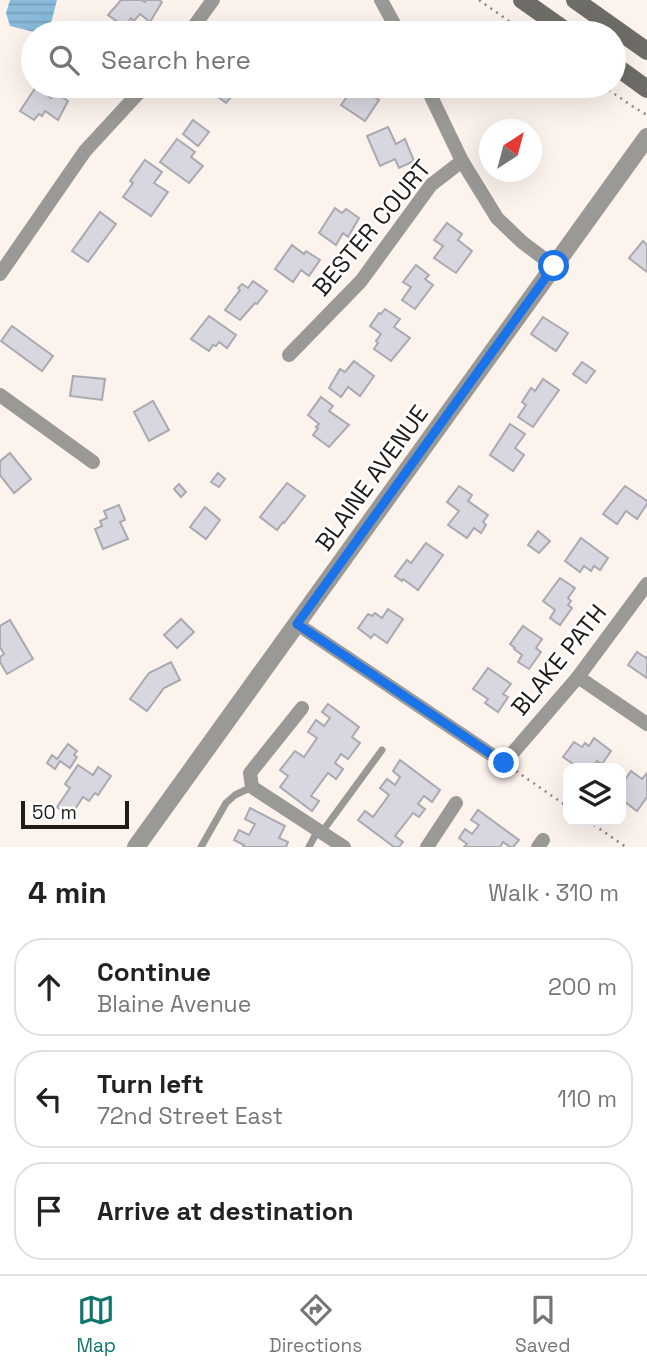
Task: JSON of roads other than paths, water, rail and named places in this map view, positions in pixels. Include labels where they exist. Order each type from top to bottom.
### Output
[{"type":"main road","points":[[522,0],[552,21]]},
{"type":"main road","points":[[575,0],[605,21]]},
{"type":"main road","points":[[626,36],[647,51]]},
{"type":"main road","points":[[626,74],[647,89]]},
{"type":"street","points":[[198,21],[213,0]]},
{"type":"street","points":[[381,0],[392,21]]},
{"type":"street","points":[[0,274],[85,151],[134,98]]},
{"type":"street","points":[[432,98],[462,161],[497,218],[522,242],[554,266]]},
{"type":"street","name":"BLAINE AVENUE","points":[[136,847],[647,137]]},
{"type":"street","name":"BESTER COURT","points":[[289,355],[361,281],[431,186],[462,161]]},
{"type":"street","points":[[0,395],[93,462]]},
{"type":"street","name":"BLAKE PATH","points":[[297,624],[504,763],[578,677],[647,584]]},
{"type":"street","points":[[578,677],[647,724]]},
{"type":"street","points":[[302,708],[250,773],[252,787],[344,847]]},
{"type":"street","points":[[427,847],[456,803]]},
{"type":"lane","points":[[309,847],[382,751]]},
{"type":"lane","points":[[201,847],[226,803],[252,787]]},
{"type":"water","points":[[10,0],[57,0],[52,21],[21,21],[21,29],[10,26],[6,13]]}]
